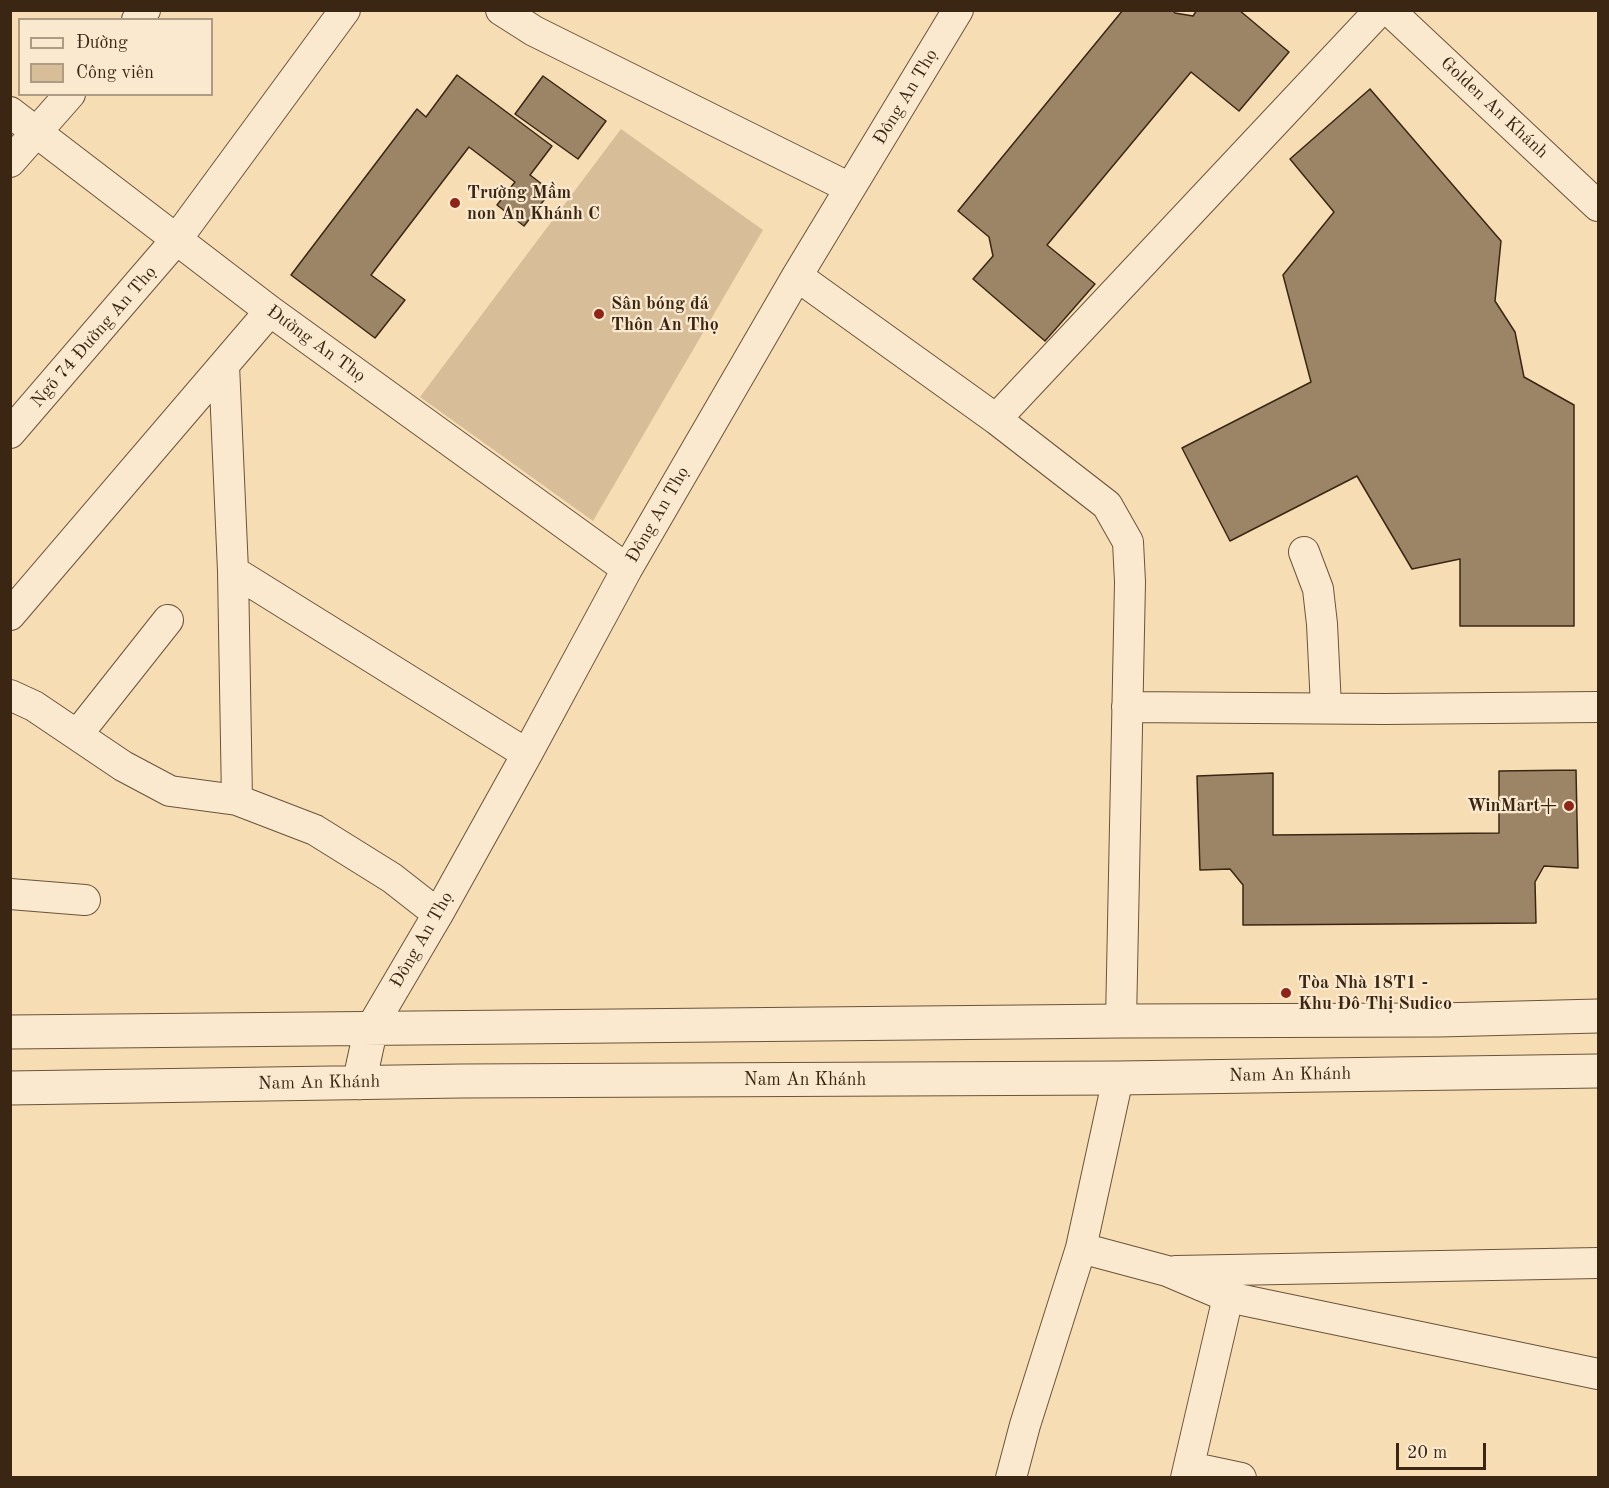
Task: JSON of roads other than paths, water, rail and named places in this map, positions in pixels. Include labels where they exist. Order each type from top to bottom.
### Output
[{"type":"street","name":"Ngõ 74 Đường An Thọ","points":[[10,433],[176,240],[345,10]]},
{"type":"street","points":[[501,10],[534,31],[850,188]]},
{"type":"street","name":"Đông An Thọ","points":[[371,1028],[438,914],[627,569],[797,276],[958,10]]},
{"type":"street","points":[[996,419],[1380,10]]},
{"type":"street","name":"Golden An Khánh","points":[[1389,10],[1599,206]]},
{"type":"street","points":[[10,162],[68,96]]},
{"type":"street","name":"Đường An Thọ","points":[[10,112],[270,311],[627,569]]},
{"type":"street","points":[[797,276],[996,419],[1107,505],[1128,542],[1130,582],[1121,1021]]},
{"type":"street","points":[[10,615],[270,311]]},
{"type":"street","points":[[225,365],[233,571],[237,800]]},
{"type":"street","points":[[1305,552],[1318,589],[1326,707]]},
{"type":"street","points":[[233,571],[527,754]]},
{"type":"street","points":[[77,735],[168,620]]},
{"type":"street","points":[[10,695],[34,706],[123,766],[170,791],[237,800],[315,830],[392,878],[438,914]]},
{"type":"street","points":[[1127,707],[1188,709],[1599,707]]},
{"type":"street","points":[[10,894],[85,900]]},
{"type":"street","points":[[10,1032],[1427,1020],[1599,1016]]},
{"type":"street","points":[[359,1083],[371,1028]]},
{"type":"street","name":"Nam An Khánh","points":[[10,1088],[359,1083],[1118,1078],[1599,1071]]},
{"type":"street","points":[[1011,1478],[1024,1425],[1082,1248],[1118,1078]]},
{"type":"street","points":[[1082,1248],[1167,1271],[1228,1297],[1599,1374]]},
{"type":"street","points":[[1167,1271],[1599,1263]]},
{"type":"street","points":[[1228,1297],[1187,1472],[1241,1478]]},
{"type":"place","name":"Trường Mầm non An Khánh C","points":[[455,203]]},
{"type":"place","name":"Sân bóng đá Thôn An Thọ","points":[[599,314]]},
{"type":"place","name":"WinMart+","points":[[1569,806]]},
{"type":"place","name":"Tòa Nhà 18T1 - Khu Đô Thị Sudico","points":[[1286,993]]}]
